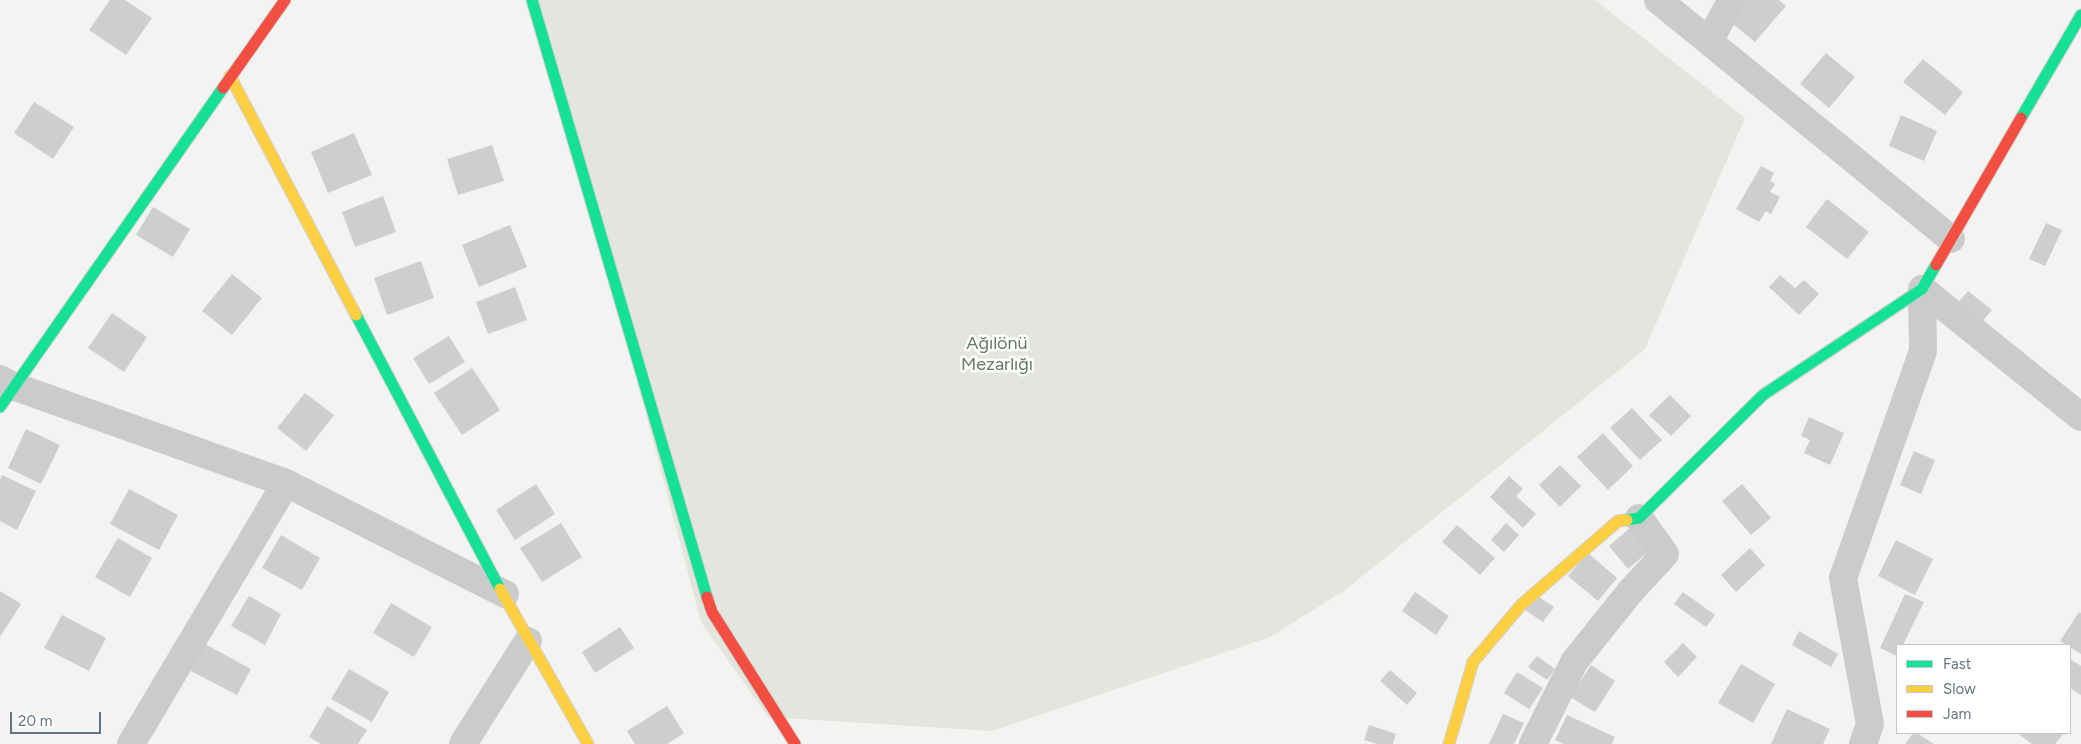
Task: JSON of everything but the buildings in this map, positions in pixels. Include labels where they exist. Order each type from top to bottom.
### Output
[{"type":"street","points":[[285,0],[4,391],[286,483],[505,594]]},
{"type":"street","points":[[532,0],[712,612],[795,744]]},
{"type":"street","points":[[1658,0],[1951,239]]},
{"type":"street","points":[[1708,41],[1732,0]]},
{"type":"street","points":[[1449,744],[1473,662],[1520,605],[1618,522],[1638,518],[1763,394],[1922,288],[2074,41],[2081,15]]},
{"type":"street","points":[[230,76],[505,594],[528,641],[588,744]]},
{"type":"street","points":[[1922,288],[2081,417]]},
{"type":"street","points":[[1863,744],[1870,724],[1843,578],[1923,351],[1922,288]]},
{"type":"street","points":[[131,744],[286,483]]},
{"type":"street","points":[[1532,744],[1574,662],[1630,592],[1665,554],[1638,518]]},
{"type":"street","points":[[463,744],[528,641]]},
{"type":"green space","name":"Ağılönü Mezarlığı","points":[[536,0],[1595,0],[1745,118],[1645,349],[1345,590],[1270,637],[992,731],[768,717],[701,622]]},
{"type":"traffic: fast","points":[[532,0],[707,597]]},
{"type":"traffic: fast","points":[[2021,118],[2081,15]]},
{"type":"traffic: fast","points":[[0,407],[223,88]]},
{"type":"traffic: fast","points":[[1627,520],[1639,518],[1763,395],[1922,289],[1936,265]]},
{"type":"traffic: fast","points":[[356,315],[500,589]]},
{"type":"traffic: slow","points":[[230,76],[356,315]]},
{"type":"traffic: slow","points":[[1449,744],[1473,662],[1521,605],[1618,521],[1627,520]]},
{"type":"traffic: slow","points":[[500,589],[588,744]]},
{"type":"traffic: jam","points":[[223,88],[285,0]]},
{"type":"traffic: jam","points":[[1936,265],[2021,118]]},
{"type":"traffic: jam","points":[[707,597],[712,612],[795,744]]}]
